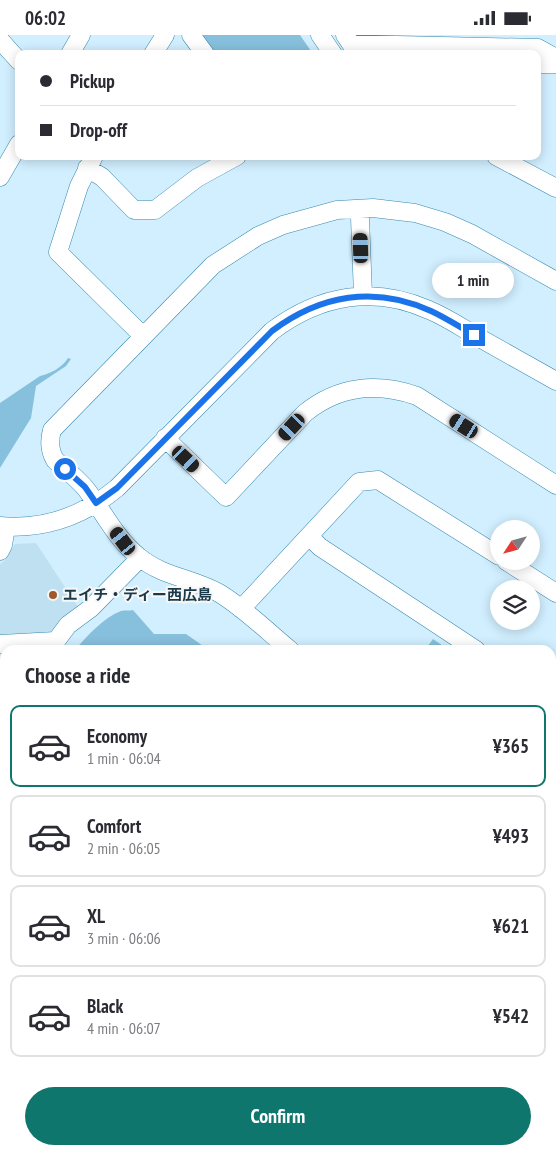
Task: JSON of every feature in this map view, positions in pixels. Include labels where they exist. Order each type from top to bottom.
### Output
[{"type":"street","points":[[156,50],[165,35]]},
{"type":"street","points":[[191,35],[202,50]]},
{"type":"street","points":[[320,35],[329,50]]},
{"type":"street","points":[[345,35],[348,42],[356,45],[538,48],[556,58]]},
{"type":"street","points":[[0,40],[15,57]]},
{"type":"street","points":[[541,65],[556,64]]},
{"type":"street","points":[[0,177],[15,152]]},
{"type":"street","points":[[143,336],[58,252],[71,208],[90,162],[134,210],[155,210],[197,178],[230,160]]},
{"type":"street","points":[[504,160],[556,188]]},
{"type":"street","points":[[358,209],[363,295]]},
{"type":"street","points":[[284,645],[241,609],[210,589],[159,570],[140,558],[123,541],[85,487],[55,460],[50,448],[50,435],[56,425],[213,265],[246,242],[283,225],[337,210],[401,211],[430,217],[472,234],[556,281]]},
{"type":"street","points":[[0,551],[3,545],[3,526],[28,527],[56,522],[80,513],[117,488],[263,339],[281,324],[302,311],[322,303],[363,295],[394,299],[430,310],[556,381]]},
{"type":"street","points":[[165,439],[226,497],[305,413],[319,403],[334,395],[348,391],[364,388],[383,388],[417,396],[556,485]]},
{"type":"street","points":[[241,609],[359,482],[378,480],[490,551]]},
{"type":"street","points":[[309,536],[320,547],[468,645]]},
{"type":"street","points":[[0,644],[56,641],[68,625],[91,608],[140,558]]},
{"type":"street","points":[[520,570],[556,593]]},
{"type":"shaded area","points":[[201,35],[300,35],[310,50],[212,50]]},
{"type":"shaded area","points":[[68,358],[71,359],[66,366],[36,386],[31,418],[0,468],[0,403],[40,376],[56,370]]},
{"type":"shaded area","name":"エイチ・ディー西広島","points":[[36,543],[78,607],[49,633],[0,635],[0,564],[15,544]]},
{"type":"shaded area","points":[[133,610],[154,634],[186,634],[202,645],[79,645],[108,618],[121,611]]},
{"type":"shaded area","points":[[433,639],[442,645],[429,645]]},
{"type":"place","name":"エイチ・ディー西広島","points":[[53,595]]},
{"type":"route","points":[[65,469],[85,487],[96,503],[110,494],[263,339],[291,317],[322,303],[363,295],[394,299],[430,310],[474,335]]}]
